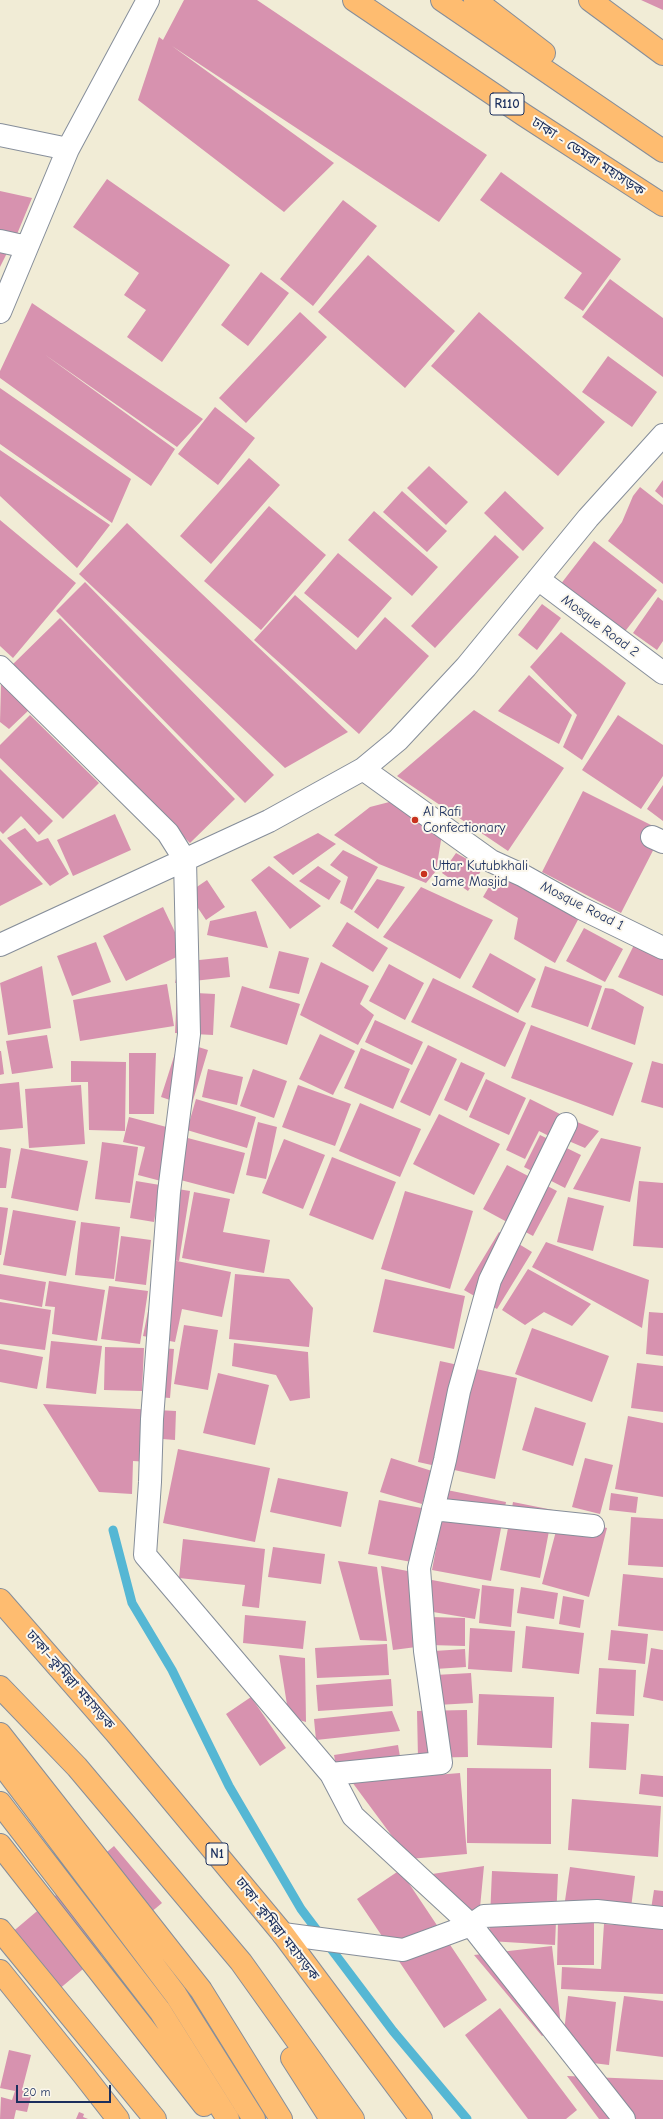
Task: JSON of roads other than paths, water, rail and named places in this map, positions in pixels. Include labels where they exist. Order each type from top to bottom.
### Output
[{"type":"main road","name":"ঢাকা - ডেমরা মহাসড়ক","points":[[354,0],[524,115],[663,205]]},
{"type":"main road","points":[[442,0],[663,151]]},
{"type":"main road","points":[[475,0],[542,51],[638,134]]},
{"type":"main road","points":[[590,0],[663,54]]},
{"type":"main road","name":"ঢাকা–কুমিল্লা মহাসড়ক","points":[[0,1600],[116,1733],[283,1934],[421,2119]]},
{"type":"main road","points":[[0,1687],[77,1767],[241,1962],[353,2119]]},
{"type":"main road","points":[[0,1734],[201,1990],[281,2119]]},
{"type":"main road","points":[[0,1762],[176,1994],[254,2119]]},
{"type":"main road","points":[[0,1803],[160,2011],[228,2119]]},
{"type":"main road","points":[[0,1845],[214,2119]]},
{"type":"main road","points":[[201,1915],[331,2119]]},
{"type":"main road","points":[[0,1930],[155,2119]]},
{"type":"main road","points":[[4,1979],[118,2119]]},
{"type":"street","points":[[2,305],[68,149],[148,0]]},
{"type":"street","points":[[0,135],[68,149]]},
{"type":"street","points":[[0,241],[27,247]]},
{"type":"street","points":[[0,945],[269,822],[363,769],[398,740],[466,667],[588,518],[663,435]]},
{"type":"street","name":"Mosque Road 2","points":[[538,578],[663,673]]},
{"type":"street","points":[[0,667],[168,833],[185,860],[189,1034],[169,1192],[152,1420],[150,1482],[145,1554],[331,1774],[353,1816],[472,1925],[624,2119]]},
{"type":"street","name":"Mosque Road 1","points":[[363,769],[491,861],[522,874],[581,908],[663,948]]},
{"type":"street","points":[[331,1774],[441,1763],[426,1652],[419,1568],[445,1460],[459,1391],[490,1280],[566,1124]]},
{"type":"street","points":[[433,1509],[593,1526]]},
{"type":"street","points":[[283,1934],[403,1950],[472,1925],[484,1916],[597,1911],[663,1918]]},
{"type":"waterway","points":[[113,1530],[132,1603],[172,1670],[229,1786],[301,1909],[393,2031],[467,2119]]},
{"type":"place","name":"Al Rafi Confectionary","points":[[415,820]]},
{"type":"place","name":"Uttar Kutubkhali Jame Masjid","points":[[424,874]]}]
